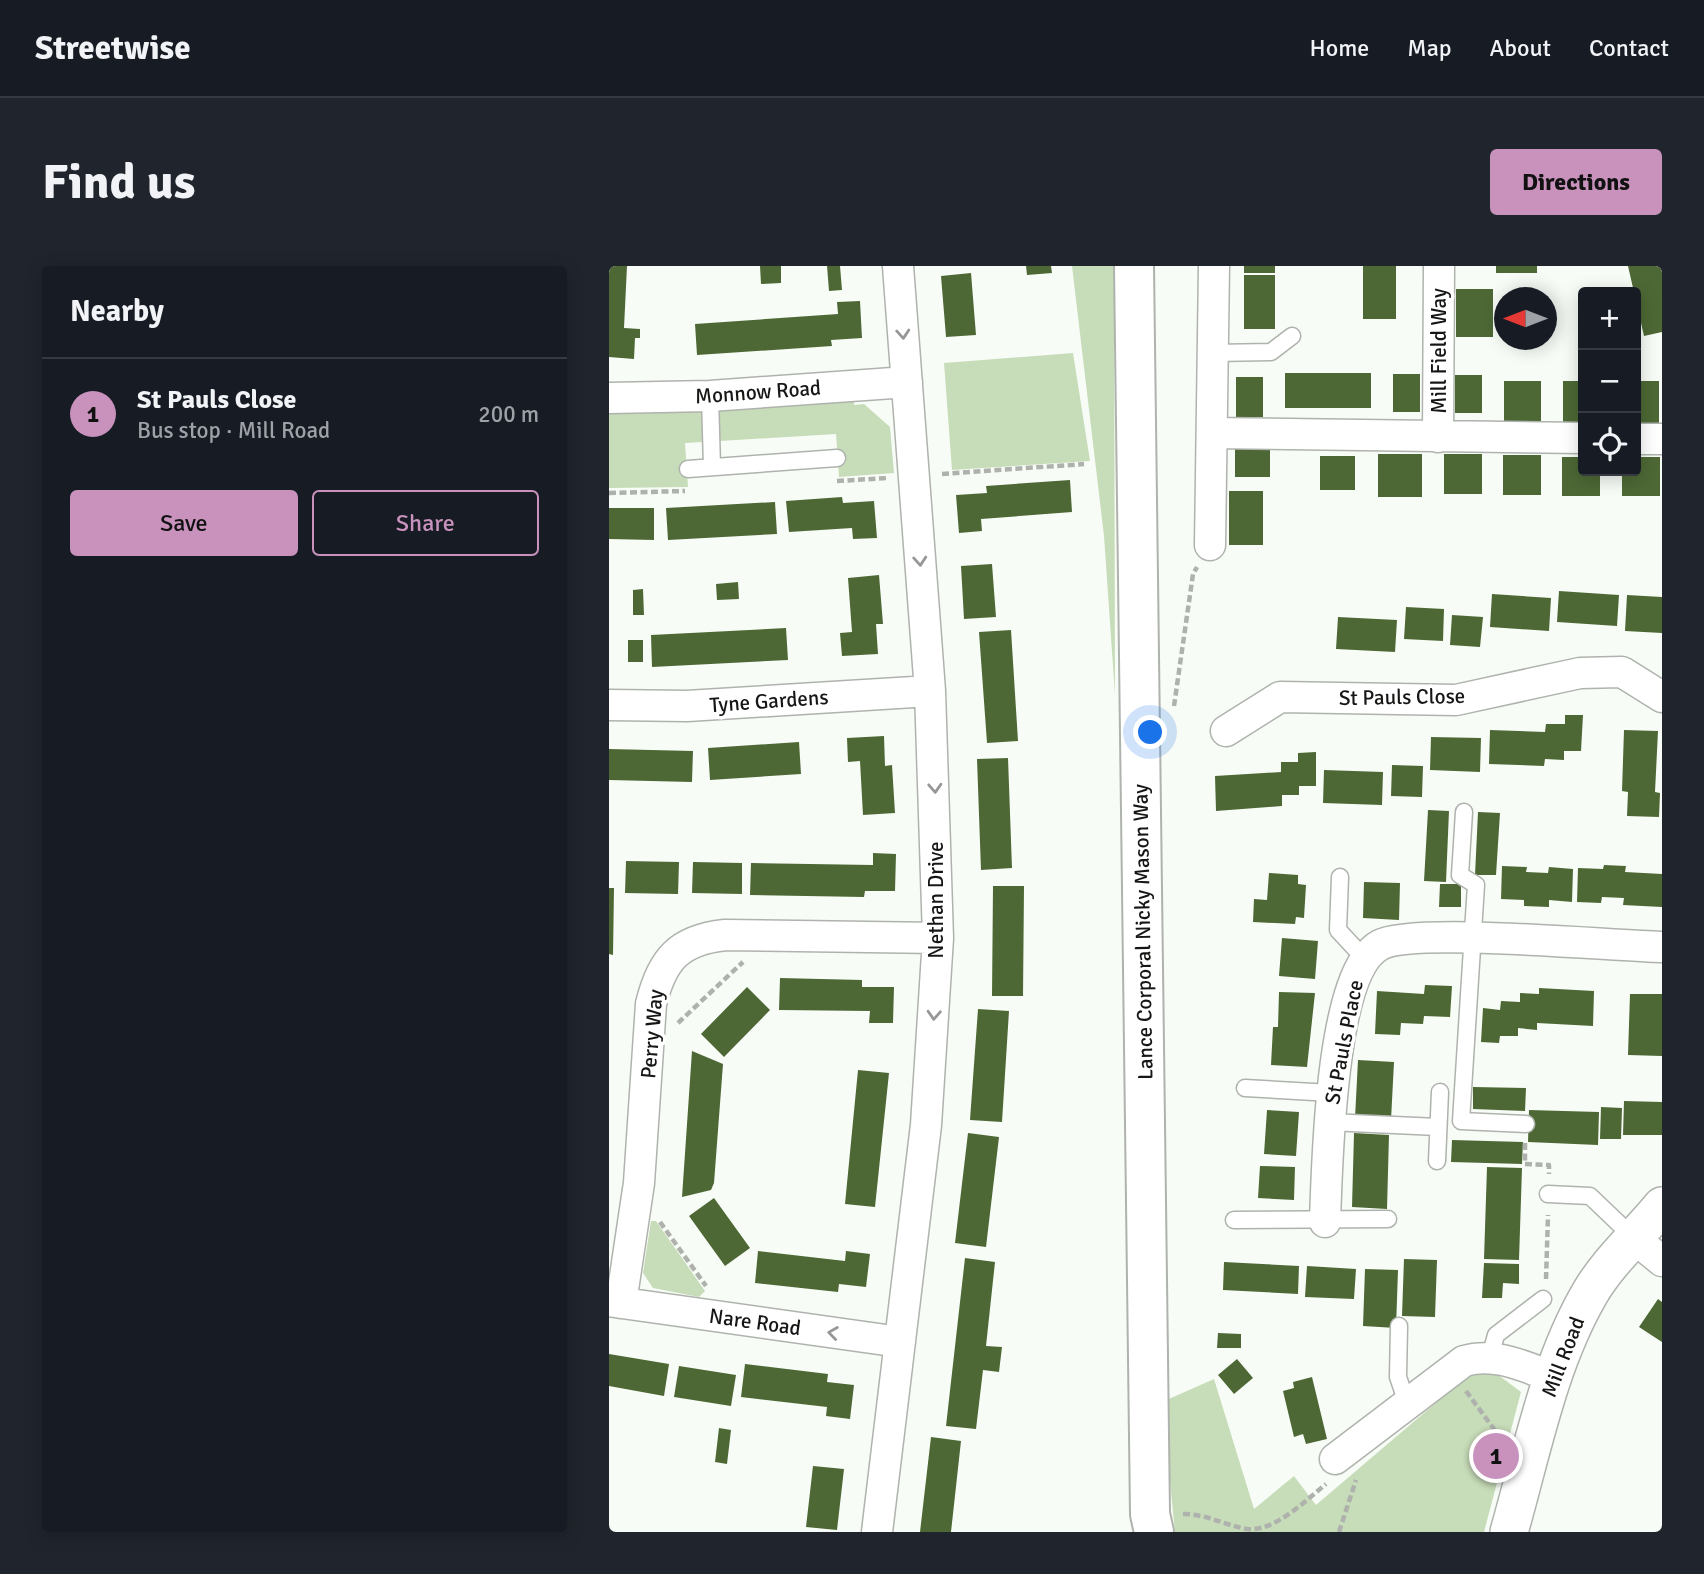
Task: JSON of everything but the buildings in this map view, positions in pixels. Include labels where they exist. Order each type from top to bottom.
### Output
[{"type":"main road","name":"Lance Corporal Nicky Mason Way","points":[[1134,266],[1150,1526]]},
{"type":"street","name":"Nethan Drive","points":[[877,1532],[926,1125],[938,938],[930,691],[898,266]]},
{"type":"street","points":[[1210,545],[1214,266]]},
{"type":"street","name":"Mill Field Way","points":[[1438,437],[1439,266]]},
{"type":"street","name":"Monnow Road","points":[[609,398],[710,396],[907,382]]},
{"type":"street","points":[[1212,433],[1578,438]]},
{"type":"street","points":[[1641,439],[1662,439]]},
{"type":"street","name":"St Pauls Close","points":[[1226,731],[1280,697],[1456,700],[1580,673],[1622,672],[1662,696]]},
{"type":"street","name":"Tyne Gardens","points":[[609,705],[687,706],[930,691]]},
{"type":"street","name":"Perry Way","points":[[615,1302],[638,1190],[651,1004],[657,977],[675,952],[699,938],[772,935],[938,938]]},
{"type":"street","name":"St Pauls Place","points":[[1325,1222],[1330,1108],[1352,985],[1364,958],[1380,945],[1401,940],[1473,939],[1662,947]]},
{"type":"street","name":"Mill Road","points":[[1509,1532],[1553,1377],[1591,1291],[1648,1250],[1662,1206]]},
{"type":"street","name":"Nare Road","points":[[615,1302],[900,1342]]},
{"type":"street","points":[[1347,1465],[1407,1403],[1464,1361],[1490,1357],[1553,1377]]},
{"type":"lane","points":[[1213,353],[1271,352],[1292,336]]},
{"type":"lane","points":[[710,396],[712,467]]},
{"type":"lane","points":[[688,469],[837,457]]},
{"type":"lane","points":[[1464,811],[1460,875],[1476,885],[1461,1121],[1526,1124]]},
{"type":"lane","points":[[1340,877],[1338,930],[1364,958]]},
{"type":"lane","points":[[1245,1088],[1330,1108],[1438,1127]]},
{"type":"lane","points":[[1437,1161],[1440,1092]]},
{"type":"lane","points":[[1548,1195],[1590,1196],[1648,1250]]},
{"type":"lane","points":[[1234,1220],[1325,1222],[1388,1219]]},
{"type":"lane","points":[[1490,1357],[1496,1335],[1543,1299]]},
{"type":"lane","points":[[1399,1326],[1398,1377],[1407,1403]]},
{"type":"path","points":[[914,476],[1084,464]]},
{"type":"path","points":[[649,1050],[772,935]]},
{"type":"path","points":[[638,1190],[729,1318]]},
{"type":"path","points":[[1459,1381],[1505,1444]]},
{"type":"path","points":[[1339,1532],[1347,1465]]},
{"type":"green space","points":[[1072,266],[1114,266],[1115,695],[1104,536]]},
{"type":"green space","points":[[1073,353],[1090,461],[952,470],[944,363]]},
{"type":"green space","points":[[854,396],[854,405],[864,404],[890,427],[894,473],[839,477],[836,434],[720,441],[718,411],[724,405]]},
{"type":"green space","points":[[696,407],[703,414],[703,442],[685,443],[688,487],[609,488],[609,409]]},
{"type":"green space","points":[[651,1221],[656,1221],[705,1291],[699,1297],[653,1288],[643,1273]]},
{"type":"green space","points":[[1493,1371],[1521,1392],[1484,1532],[1175,1532],[1162,1402],[1214,1379],[1254,1509],[1294,1476],[1316,1505],[1472,1372]]},
{"type":"place","name":"St Pauls Close","points":[[1496,1456]]}]
